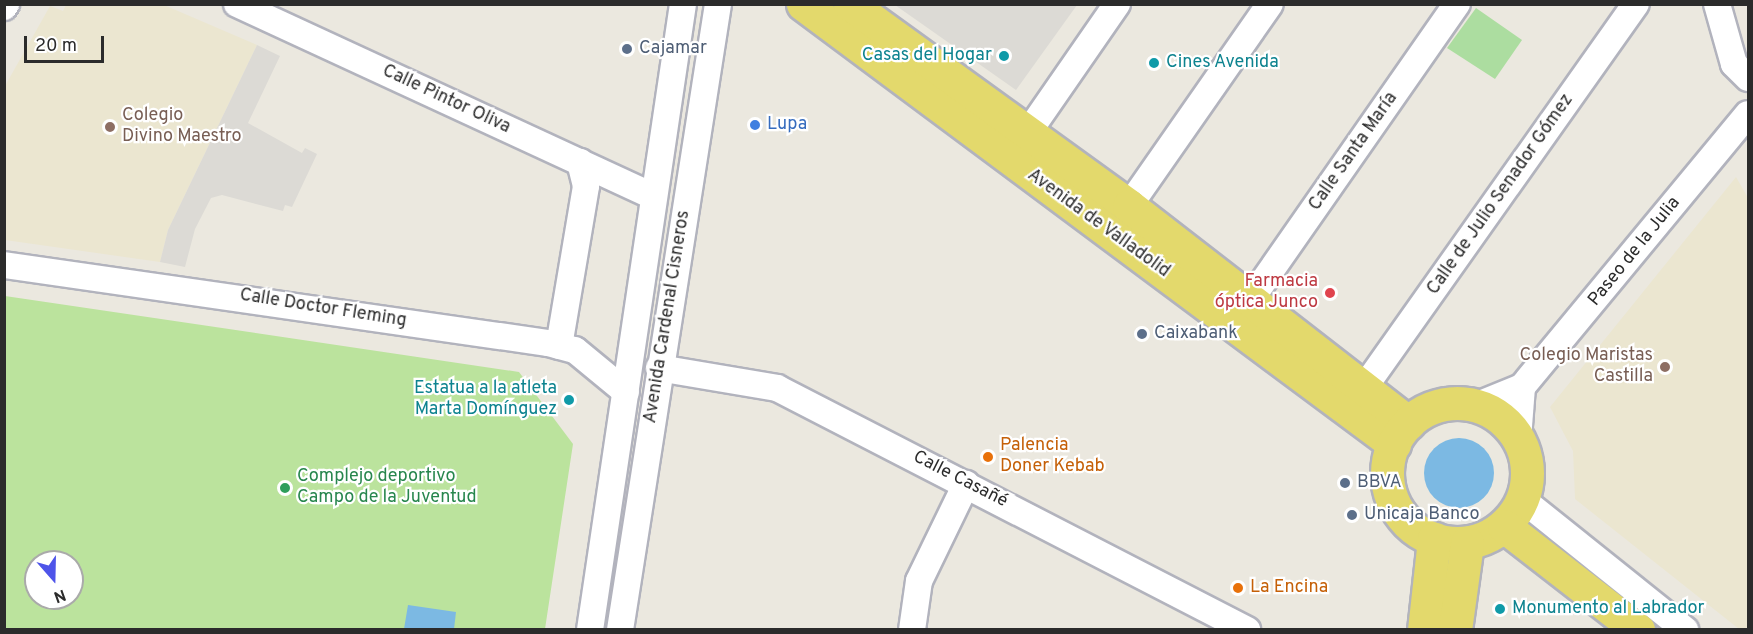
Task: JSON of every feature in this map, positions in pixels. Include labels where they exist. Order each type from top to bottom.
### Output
[{"type":"main road","name":"Avenida de Valladolid","points":[[803,4],[1402,434]]},
{"type":"main road","name":"Avenida de Valladolid","points":[[850,4],[1129,206],[1366,385],[1402,434]]},
{"type":"main road","points":[[1475,405],[1501,417],[1518,438],[1528,468],[1513,513],[1467,543],[1434,539],[1403,517],[1390,494],[1388,469],[1402,434],[1440,406],[1475,405]]},
{"type":"main road","points":[[1513,513],[1638,630]]},
{"type":"main road","points":[[1424,630],[1434,539]]},
{"type":"main road","points":[[1455,630],[1467,543]]},
{"type":"street","name":"Calle Pintor Oliva","points":[[237,4],[653,196]]},
{"type":"street","name":"Avenida Cardenal Cisneros","points":[[590,630],[683,4]]},
{"type":"street","name":"Avenida Cardenal Cisneros","points":[[620,630],[659,368],[718,4]]},
{"type":"street","points":[[1027,134],[1117,4]]},
{"type":"street","points":[[1129,206],[1270,4]]},
{"type":"street","name":"Calle Santa María","points":[[1251,299],[1457,4]]},
{"type":"street","name":"Calle de Julio Senador Gómez","points":[[1366,385],[1636,4]]},
{"type":"street","points":[[1717,4],[1734,64],[1749,78]]},
{"type":"street","name":"Paseo de la Julia","points":[[1475,405],[1522,387],[1748,115]]},
{"type":"street","points":[[559,346],[586,186],[580,162]]},
{"type":"street","name":"Calle Doctor Fleming","points":[[4,265],[559,346],[600,367],[626,392]]},
{"type":"street","name":"Calle Casañé","points":[[659,368],[777,388],[1247,630]]},
{"type":"street","points":[[1518,438],[1522,387]]},
{"type":"street","points":[[912,630],[919,581],[966,484]]},
{"type":"street","points":[[1513,513],[1685,630]]},
{"type":"shaded area","name":"Colegio Divino Maestro","points":[[66,5],[164,5],[257,45],[168,230],[160,262],[5,240],[5,86],[50,6],[63,11]]},
{"type":"shaded area","name":"Casas del Hogar","points":[[895,5],[1077,5],[1016,90]]},
{"type":"shaded area","points":[[257,45],[280,56],[248,123],[302,153],[305,148],[317,154],[292,207],[285,205],[283,211],[222,195],[211,198],[195,229],[185,267],[160,262],[168,230]]},
{"type":"shaded area","name":"Colegio Maristas Castilla","points":[[1736,177],[1748,198],[1748,630],[1739,629],[1575,499],[1573,451],[1550,407]]},
{"type":"green space","points":[[1476,8],[1522,40],[1495,79],[1447,48]]},
{"type":"green space","name":"Complejo deportivo Campo de la Juventud","points":[[5,296],[519,372],[573,444],[545,629],[5,630]]},
{"type":"water","points":[[1459,438],[1478,444],[1488,454],[1494,473],[1488,492],[1478,502],[1459,508],[1440,502],[1430,492],[1424,473],[1430,454],[1440,444]]},
{"type":"water","points":[[408,605],[456,612],[454,629],[404,629]]},
{"type":"place","name":"Cajamar","points":[[627,49]]},
{"type":"place","name":"Casas del Hogar","points":[[1004,56]]},
{"type":"place","name":"Cines Avenida","points":[[1154,63]]},
{"type":"place","name":"Lupa","points":[[755,125]]},
{"type":"place","name":"Colegio Divino Maestro","points":[[110,127]]},
{"type":"place","name":"Farmacia óptica Junco","points":[[1330,293]]},
{"type":"place","name":"Caixabank","points":[[1142,334]]},
{"type":"place","name":"Colegio Maristas Castilla","points":[[1665,367]]},
{"type":"place","name":"Estatua a la atleta Marta Domínguez","points":[[569,400]]},
{"type":"place","name":"Palencia Doner Kebab","points":[[988,457]]},
{"type":"place","name":"BBVA","points":[[1345,483]]},
{"type":"place","name":"Complejo deportivo Campo de la Juventud","points":[[285,488]]},
{"type":"place","name":"Unicaja Banco","points":[[1352,515]]},
{"type":"place","name":"La Encina","points":[[1238,588]]},
{"type":"place","name":"Monumento al Labrador","points":[[1500,609]]}]
